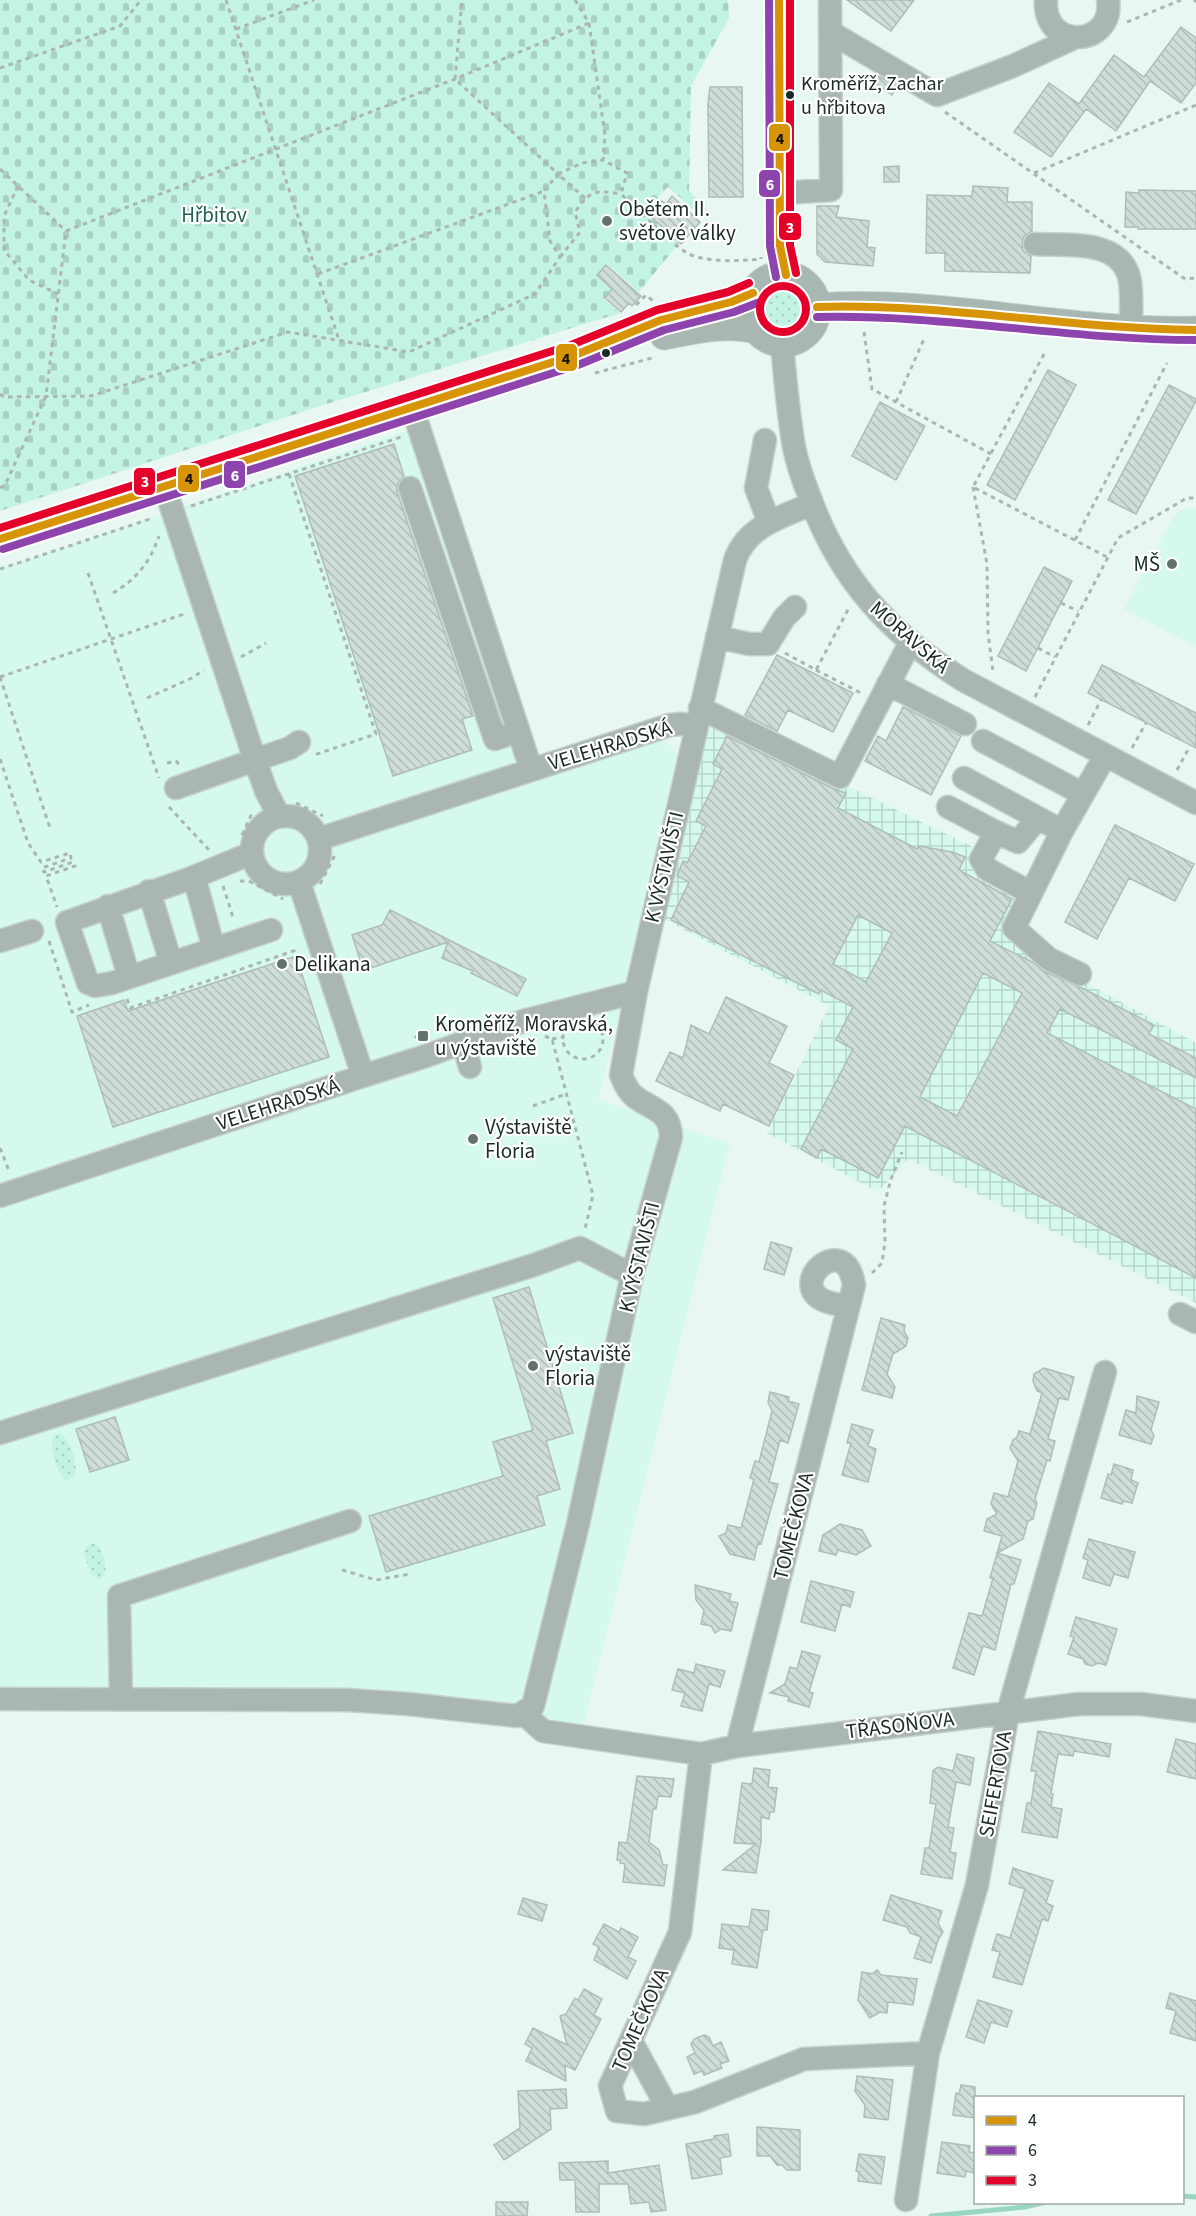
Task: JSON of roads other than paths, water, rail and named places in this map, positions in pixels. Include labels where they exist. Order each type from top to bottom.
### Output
[{"type":"main road","points":[[0,539],[575,355],[661,320],[731,302],[753,293],[767,279],[786,275],[796,277],[812,291],[817,308],[815,321],[810,330],[802,338],[792,342],[772,341],[756,330],[743,326],[722,326],[575,355]]},
{"type":"main road","points":[[753,293],[750,312],[756,330]]},
{"type":"main road","points":[[817,308],[883,305],[1131,328],[1196,330]]},
{"type":"street","points":[[779,0],[780,246],[786,275]]},
{"type":"street","points":[[780,193],[831,190],[830,0]]},
{"type":"street","points":[[1046,0],[1049,21],[1055,29],[1074,38]]},
{"type":"street","points":[[830,32],[937,95],[1013,66],[1074,38],[1094,33],[1107,17],[1108,0]]},
{"type":"street","points":[[1035,244],[1097,247],[1123,263],[1130,282],[1131,328]]},
{"type":"street","name":"MORAVSKÁ","points":[[782,343],[795,449],[812,504],[831,548],[855,586],[883,618],[910,643],[963,680],[1196,803]]},
{"type":"street","points":[[412,407],[531,769]]},
{"type":"street","points":[[765,440],[756,488],[769,522]]},
{"type":"street","points":[[164,485],[264,783],[292,816],[303,820],[313,828],[319,839],[321,852],[318,865],[310,876],[286,885],[263,876],[245,848]]},
{"type":"street","points":[[410,488],[495,739],[518,731]]},
{"type":"street","name":"K VÝSTAVIŠTI","points":[[524,1714],[533,1706],[536,1695],[578,1524],[632,1275],[671,1137],[670,1126],[661,1111],[633,1096],[621,1075],[636,992],[717,637],[739,549],[757,529],[812,504]]},
{"type":"street","points":[[717,637],[749,644],[768,644],[784,618],[795,607]]},
{"type":"street","points":[[698,717],[840,777],[910,643]]},
{"type":"street","points":[[883,693],[965,724]]},
{"type":"street","name":"VELEHRADSKÁ","points":[[319,839],[698,717]]},
{"type":"street","points":[[983,741],[1083,794]]},
{"type":"street","points":[[168,790],[285,750],[305,749]]},
{"type":"street","points":[[1080,974],[1049,959],[1014,928],[1062,831],[1105,756]]},
{"type":"street","points":[[964,778],[1062,831]]},
{"type":"street","points":[[948,807],[1018,842],[1038,818]]},
{"type":"street","points":[[271,930],[171,963],[126,985],[94,986],[88,982],[67,922],[149,891],[194,877],[227,877],[245,848],[253,841],[258,830],[285,808]]},
{"type":"street","points":[[996,832],[981,859],[987,869],[1031,893]]},
{"type":"street","points":[[194,877],[214,949]]},
{"type":"street","name":"VELEHRADSKÁ","points":[[5,1187],[363,1076],[299,882]]},
{"type":"street","points":[[149,891],[171,963]]},
{"type":"street","points":[[108,906],[126,985]]},
{"type":"street","points":[[0,941],[40,934]]},
{"type":"street","points":[[363,1076],[523,1021],[636,992]]},
{"type":"street","points":[[463,1043],[470,1067]]},
{"type":"street","points":[[0,1433],[534,1265],[580,1248],[632,1275]]},
{"type":"street","name":"TOMEČKOVA","points":[[737,1746],[848,1306]]},
{"type":"street","name":"SEIFERTOVA","points":[[906,2200],[928,2053],[977,1885],[1008,1712],[1105,1372]]},
{"type":"street","points":[[121,1700],[119,1596],[350,1521]]},
{"type":"street","points":[[0,1700],[348,1700],[518,1716],[524,1714]]},
{"type":"street","name":"TŘASOŇOVA","points":[[524,1714],[543,1731],[701,1754],[737,1746],[1008,1712],[1112,1703],[1196,1711]]},
{"type":"street","name":"TOMEČKOVA","points":[[701,1754],[696,1813],[680,1932],[610,2086],[617,2111],[644,2114],[695,2102],[804,2059],[928,2053]]},
{"type":"street","points":[[631,2041],[667,2107]]},
{"type":"waterway","points":[[1184,2196],[1196,2197]]},
{"type":"waterway","points":[[931,2216],[1038,2204]]},
{"type":"place","name":"Kroměříž, Zachar u hřbitova","points":[[790,95]]},
{"type":"place","name":"Obětem II. světové války","points":[[607,221]]},
{"type":"place","name":"MŠ","points":[[1172,564]]},
{"type":"place","name":"Delikana","points":[[282,964]]},
{"type":"place","name":"Kroměříž, Moravská, u výstaviště","points":[[423,1036]]},
{"type":"place","name":"Výstaviště Floria","points":[[473,1139]]},
{"type":"place","name":"výstaviště Floria","points":[[533,1366]]},
{"type":"park label","name":"Hřbitov","points":[[214,215]]}]
